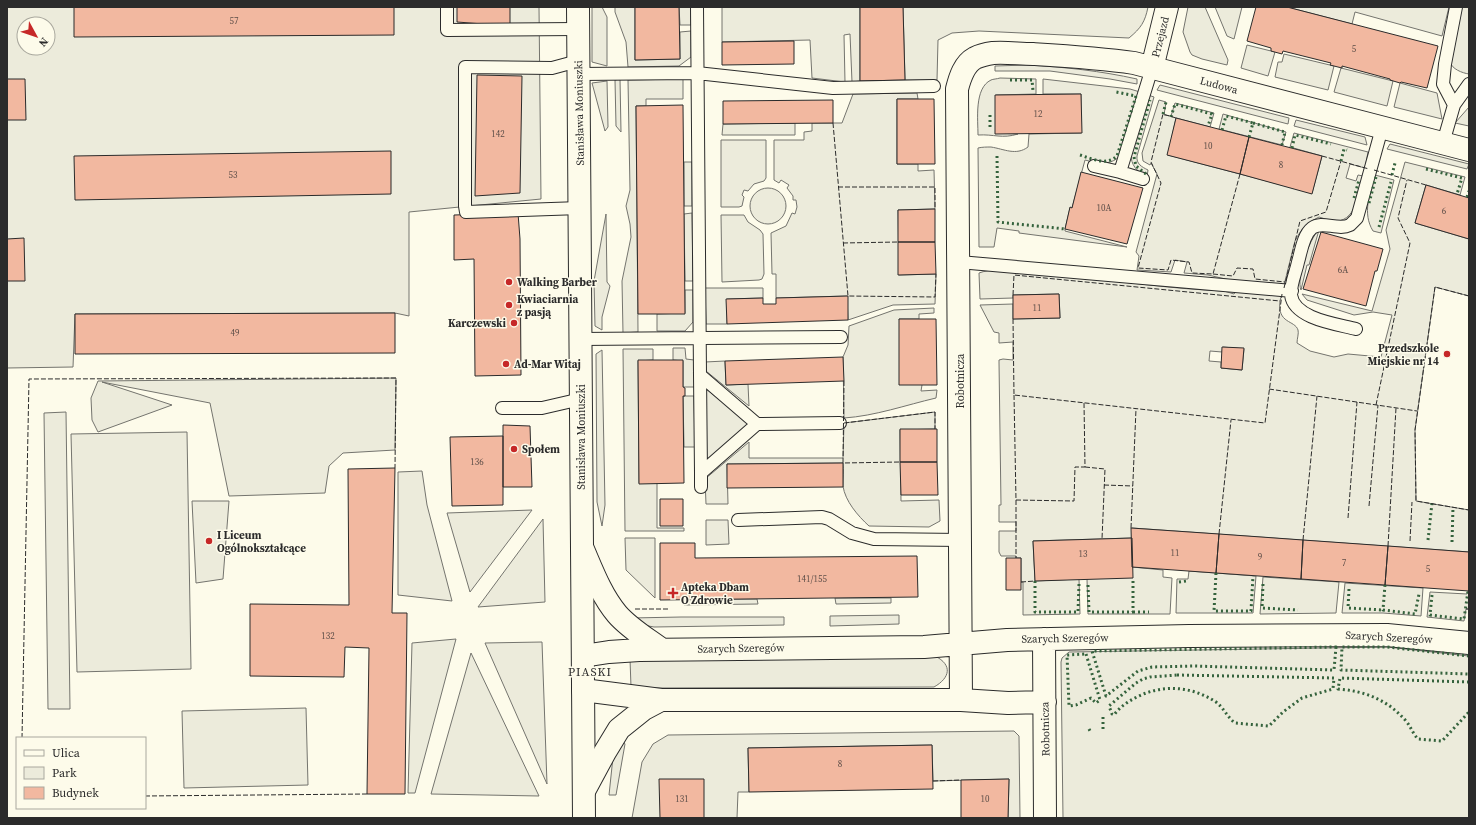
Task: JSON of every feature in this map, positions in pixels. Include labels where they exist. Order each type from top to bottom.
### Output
[{"type":"street","name":"Stanisława Moniuszki","points":[[578,7],[584,818]]},
{"type":"street","name":"Przejazd","points":[[1152,68],[1167,7]]},
{"type":"street","name":"Ludowa","points":[[967,65],[973,59],[983,54],[994,53],[1053,55],[1115,60],[1152,68],[1469,150]]},
{"type":"street","name":"Robotnicza","points":[[961,700],[957,89],[960,76],[967,65]]},
{"type":"street","points":[[582,548],[598,584],[616,614],[661,649]]},
{"type":"street","name":"Szarych Szeregów","points":[[583,656],[609,652],[661,649],[924,647],[1007,640],[1189,636],[1387,635],[1469,643]]},
{"type":"street","name":"Robotnicza","points":[[1044,639],[1045,818]]},
{"type":"street","points":[[584,690],[661,700],[961,700],[1008,703],[1045,702]]},
{"type":"street","points":[[584,791],[619,729],[644,709],[661,700]]},
{"type":"lane","points":[[447,7],[447,30],[578,29]]},
{"type":"lane","points":[[697,7],[701,487]]},
{"type":"lane","points":[[1454,105],[1443,84],[1445,64],[1456,7]]},
{"type":"lane","points":[[580,208],[466,212],[465,67],[578,67],[697,72],[833,88],[934,86]]},
{"type":"lane","points":[[1120,172],[1152,68]]},
{"type":"lane","points":[[1443,143],[1454,105],[1469,84]]},
{"type":"lane","points":[[1356,329],[1311,317],[1301,311],[1291,295],[1301,249],[1310,229],[1316,225],[1342,227],[1350,225],[1357,218],[1382,128]]},
{"type":"lane","points":[[1094,166],[1143,179]]},
{"type":"lane","points":[[959,262],[1292,291]]},
{"type":"lane","points":[[580,339],[841,337]]},
{"type":"lane","points":[[700,375],[757,424]]},
{"type":"lane","points":[[502,408],[542,408],[581,399]]},
{"type":"lane","points":[[701,473],[757,424],[840,423]]},
{"type":"lane","points":[[738,520],[822,517],[829,519],[852,533],[874,539],[961,540]]},
{"type":"green space","points":[[7,7],[539,7],[541,199],[409,212],[409,316],[395,313],[75,314],[73,367],[7,368]]},
{"type":"green space","points":[[592,7],[602,7],[607,17],[607,66],[592,62]]},
{"type":"green space","points":[[615,7],[635,7],[635,60],[680,59],[680,32],[691,31],[691,57],[679,66],[628,67],[626,42],[615,12]]},
{"type":"green space","points":[[679,7],[691,7],[691,25],[680,25]]},
{"type":"green space","points":[[722,7],[860,7],[860,81],[852,82],[850,34],[844,35],[845,82],[812,78],[810,40],[722,42]]},
{"type":"green space","points":[[903,7],[1148,7],[1142,24],[1129,38],[979,31],[952,33],[938,40],[937,80],[905,80]]},
{"type":"green space","points":[[1188,7],[1205,7],[1228,60],[1227,65],[1192,55],[1183,32]]},
{"type":"green space","points":[[1215,7],[1242,7],[1234,39],[1227,36]]},
{"type":"green space","points":[[1287,7],[1449,7],[1442,36],[1355,12],[1352,24]]},
{"type":"green space","points":[[1460,7],[1469,7],[1469,74],[1463,73],[1453,67],[1450,62]]},
{"type":"green space","points":[[1247,45],[1275,52],[1268,76],[1241,68]]},
{"type":"green space","points":[[1284,54],[1334,66],[1328,90],[1275,77],[1278,62],[1282,62]]},
{"type":"green space","points":[[1027,65],[1069,68],[1110,74],[1137,79],[1137,84],[1050,71],[995,71],[995,66]]},
{"type":"green space","points":[[1341,68],[1393,81],[1387,106],[1334,92]]},
{"type":"green space","points":[[1000,78],[1036,79],[1036,94],[996,95],[996,133],[1018,134],[1003,136],[978,135],[979,97],[986,84],[991,80]]},
{"type":"green space","points":[[620,79],[621,132],[616,126],[615,80]]},
{"type":"green space","points":[[683,79],[683,99],[646,99],[646,106],[636,106],[638,332],[623,333],[622,281],[631,237],[626,206],[630,190],[628,80]]},
{"type":"green space","points":[[1043,79],[1130,89],[1140,92],[1118,158],[1114,161],[1106,163],[1085,160],[1065,229],[1065,231],[1127,247],[1019,233],[1019,231],[997,228],[994,247],[979,247],[978,148],[991,147],[1010,151],[1019,151],[1028,147],[1029,134],[1081,133],[1081,94],[1043,94]]},
{"type":"green space","points":[[607,81],[608,127],[605,131],[592,83]]},
{"type":"green space","points":[[1400,83],[1437,93],[1442,119],[1394,107]]},
{"type":"green space","points":[[1160,85],[1289,118],[1288,124],[1157,90]]},
{"type":"green space","points":[[917,93],[918,99],[897,99],[897,164],[918,164],[918,171],[934,170],[935,209],[898,210],[899,275],[936,274],[935,304],[893,305],[848,320],[847,296],[776,298],[776,274],[772,274],[771,233],[786,226],[792,213],[795,214],[797,207],[796,200],[793,200],[793,196],[787,188],[789,185],[781,180],[779,183],[774,180],[774,140],[804,140],[804,132],[812,131],[812,123],[842,123],[853,94]]},
{"type":"green space","points":[[1148,95],[1154,97],[1137,156],[1137,161],[1140,165],[1148,170],[1147,177],[1135,167],[1131,154]]},
{"type":"green space","points":[[1159,100],[1166,102],[1164,115],[1171,116],[1175,103],[1214,113],[1210,127],[1176,118],[1168,155],[1312,193],[1322,156],[1290,147],[1294,133],[1368,152],[1365,168],[1350,164],[1346,178],[1356,181],[1358,175],[1363,176],[1358,198],[1351,213],[1340,221],[1330,221],[1319,217],[1305,227],[1297,237],[1280,301],[1281,314],[1284,318],[1294,324],[1298,330],[1297,343],[1310,351],[1334,357],[1348,354],[1381,357],[1392,315],[1373,312],[1354,315],[1307,300],[1302,294],[1372,311],[1390,249],[1386,230],[1405,162],[1465,177],[1460,195],[1426,185],[1415,223],[1469,239],[1469,296],[1435,287],[1415,430],[1416,501],[1469,510],[1469,552],[1132,528],[1132,538],[1033,541],[1035,581],[1079,579],[1080,614],[1023,615],[1021,558],[1016,558],[1016,556],[1001,556],[999,552],[999,531],[1016,531],[1016,522],[999,522],[999,505],[1001,505],[999,360],[1013,360],[1013,342],[999,343],[999,333],[994,332],[980,305],[1013,304],[1013,319],[1060,318],[1059,294],[1013,295],[1013,298],[980,299],[979,273],[999,270],[1025,271],[1168,287],[1224,291],[1234,294],[1237,290],[1230,280],[1208,275],[1184,273],[1187,262],[1175,260],[1171,272],[1137,270],[1139,256],[1136,252],[1157,174],[1151,163],[1150,165],[1143,161],[1142,153]],"holes":[[[1223,347],[1244,349],[1242,370],[1221,368],[1221,362],[1209,361],[1210,351],[1222,352]]]},
{"type":"green space","points":[[1469,107],[1469,126],[1455,123]]},
{"type":"green space","points":[[1223,114],[1286,132],[1282,145],[1219,129]]},
{"type":"green space","points":[[1296,120],[1365,137],[1367,145],[1294,126]]},
{"type":"green space","points":[[795,123],[795,135],[722,135],[723,124]]},
{"type":"green space","points":[[721,140],[766,140],[766,178],[764,181],[754,184],[748,191],[744,190],[742,195],[744,197],[742,206],[739,207],[721,207]]},
{"type":"green space","points":[[1390,144],[1469,164],[1467,169],[1387,149]]},
{"type":"green space","points":[[684,162],[692,162],[692,206],[684,206]]},
{"type":"green space","points":[[1375,175],[1394,180],[1381,233],[1373,231],[1367,210]]},
{"type":"green space","points":[[768,188],[781,193],[786,206],[781,219],[768,224],[755,219],[750,206],[755,193]]},
{"type":"green space","points":[[692,213],[693,281],[685,281],[684,214]]},
{"type":"green space","points":[[606,214],[607,282],[610,286],[602,317],[602,330],[595,326],[594,281]]},
{"type":"green space","points":[[721,215],[744,215],[748,222],[760,230],[763,234],[764,274],[762,279],[722,282]]},
{"type":"green space","points":[[1319,230],[1309,265],[1307,265],[1301,290],[1300,277],[1304,259],[1311,241]]},
{"type":"green space","points":[[705,288],[763,288],[763,298],[727,299],[727,324],[706,324]]},
{"type":"green space","points":[[685,290],[693,290],[693,322],[685,331],[657,331],[657,314],[685,313]]},
{"type":"green space","points":[[934,308],[934,313],[919,314],[919,319],[899,319],[922,385],[921,391],[937,390],[936,398],[879,413],[844,418],[843,357],[848,345],[849,326],[894,310]]},
{"type":"green space","points":[[673,348],[685,348],[686,359],[694,360],[695,387],[683,387],[683,361],[673,360]]},
{"type":"green space","points":[[623,349],[653,349],[653,360],[638,361],[639,483],[657,483],[657,528],[684,528],[684,531],[625,531]]},
{"type":"green space","points":[[602,350],[605,505],[602,526],[597,502],[596,354]]},
{"type":"green space","points":[[725,361],[726,385],[748,384],[749,406],[706,371],[705,362]]},
{"type":"green space","points":[[396,378],[395,450],[343,453],[329,466],[325,493],[229,496],[210,403],[102,382],[172,405],[98,432],[92,420],[91,398],[98,381]]},
{"type":"green space","points":[[705,388],[750,424],[705,464]]},
{"type":"green space","points":[[683,396],[694,396],[695,447],[684,447]]},
{"type":"green space","points":[[66,412],[70,709],[48,709],[44,413]]},
{"type":"green space","points":[[935,412],[935,429],[900,430],[901,501],[939,500],[940,521],[929,527],[869,526],[856,513],[846,497],[843,486],[843,463],[727,464],[728,504],[706,504],[705,479],[749,442],[749,458],[843,458],[844,423]]},
{"type":"green space","points":[[187,432],[191,669],[77,672],[71,434]]},
{"type":"green space","points":[[422,471],[427,505],[452,601],[398,595],[398,472]]},
{"type":"green space","points":[[192,501],[229,501],[223,579],[196,583]]},
{"type":"green space","points":[[532,510],[470,592],[447,513]]},
{"type":"green space","points":[[543,519],[545,602],[478,607]]},
{"type":"green space","points":[[706,520],[728,520],[729,544],[706,545]]},
{"type":"green space","points":[[625,538],[655,538],[655,598],[626,570]]},
{"type":"green space","points":[[1132,567],[1163,570],[1163,577],[1172,578],[1170,614],[1088,614],[1087,579]]},
{"type":"green space","points":[[1189,571],[1256,576],[1253,613],[1176,613],[1177,579],[1188,579]]},
{"type":"green space","points":[[1263,577],[1339,582],[1336,613],[1260,614]]},
{"type":"green space","points":[[1345,583],[1423,588],[1421,616],[1383,613],[1342,613]]},
{"type":"green space","points":[[1468,591],[1469,609],[1466,609],[1464,621],[1427,617],[1430,592],[1467,594]]},
{"type":"green space","points":[[835,598],[891,598],[891,603],[836,604]]},
{"type":"green space","points":[[684,599],[757,599],[758,604],[684,605]]},
{"type":"green space","points":[[899,615],[899,624],[830,626],[830,616]]},
{"type":"green space","points":[[784,617],[784,625],[654,627],[643,625],[631,618]]},
{"type":"green space","points":[[456,639],[415,793],[408,793],[412,643]]},
{"type":"green space","points":[[542,642],[547,784],[485,643]]},
{"type":"green space","points":[[1387,647],[1469,656],[1469,818],[1063,818],[1061,662],[1062,658],[1069,652]]},
{"type":"green space","points":[[471,653],[539,796],[431,794]]},
{"type":"green space","points":[[935,656],[945,663],[947,672],[943,680],[934,687],[631,687],[630,659]]},
{"type":"green space","points":[[306,708],[308,785],[184,788],[182,711]]},
{"type":"green space","points":[[1014,731],[1019,736],[1020,818],[1008,818],[1009,779],[933,781],[932,745],[748,748],[749,792],[738,792],[737,818],[632,818],[642,762],[653,744],[668,735]]},
{"type":"green space","points":[[622,740],[625,744],[616,795],[609,795],[613,757]]},
{"type":"building","points":[[74,7],[394,7],[394,35],[74,37]]},
{"type":"building","points":[[457,7],[510,7],[510,26],[457,22]]},
{"type":"building","points":[[635,7],[679,7],[680,59],[635,60]]},
{"type":"building","points":[[860,7],[903,7],[905,80],[860,81]]},
{"type":"building","points":[[1256,7],[1287,7],[1438,46],[1427,88],[1400,83],[1390,79],[1342,66],[1342,68],[1330,65],[1331,63],[1283,51],[1282,54],[1271,51],[1271,48],[1247,41]]},
{"type":"building","points":[[794,41],[794,64],[722,65],[722,42]]},
{"type":"building","points":[[477,75],[522,76],[520,193],[475,196]]},
{"type":"building","points":[[7,79],[25,79],[26,120],[7,120]]},
{"type":"building","points":[[1081,94],[1082,133],[995,134],[995,95]]},
{"type":"building","points":[[897,99],[934,99],[935,164],[897,164]]},
{"type":"building","points":[[833,100],[833,123],[723,124],[723,101]]},
{"type":"building","points":[[683,105],[685,314],[638,314],[636,106]]},
{"type":"building","points":[[1176,118],[1249,137],[1240,174],[1167,155]]},
{"type":"building","points":[[1249,137],[1322,156],[1312,194],[1240,174]]},
{"type":"building","points":[[391,151],[391,194],[75,200],[74,156]]},
{"type":"building","points":[[1081,172],[1143,188],[1127,244],[1065,229]]},
{"type":"building","points":[[1426,185],[1469,198],[1469,239],[1415,223]]},
{"type":"building","points":[[935,209],[935,242],[898,242],[898,210]]},
{"type":"building","points":[[518,213],[520,239],[521,375],[475,376],[474,259],[454,260],[454,215]]},
{"type":"building","points":[[1321,232],[1383,249],[1377,271],[1375,271],[1366,306],[1303,289]]},
{"type":"building","points":[[24,238],[25,281],[7,281],[7,239]]},
{"type":"building","points":[[898,242],[935,242],[936,274],[898,275]]},
{"type":"building","points":[[1059,294],[1060,318],[1013,319],[1013,295]]},
{"type":"building","points":[[848,296],[848,320],[727,324],[726,299],[763,298],[763,304],[776,304],[776,298]]},
{"type":"building","points":[[395,313],[395,353],[75,354],[75,314]]},
{"type":"building","points":[[899,319],[936,319],[937,385],[899,385]]},
{"type":"building","points":[[1222,347],[1244,348],[1242,370],[1221,368]]},
{"type":"building","points":[[843,357],[844,381],[726,385],[725,361]]},
{"type":"building","points":[[638,360],[683,360],[683,387],[685,388],[685,396],[683,396],[684,483],[639,484]]},
{"type":"building","points":[[503,425],[530,426],[532,487],[503,487]]},
{"type":"building","points":[[900,429],[937,429],[937,462],[900,462]]},
{"type":"building","points":[[503,436],[503,505],[452,506],[450,437]]},
{"type":"building","points":[[900,462],[937,462],[938,495],[901,495]]},
{"type":"building","points":[[843,463],[843,487],[727,488],[727,464]]},
{"type":"building","points":[[395,468],[392,613],[407,613],[405,794],[367,794],[369,648],[345,647],[344,677],[250,676],[250,604],[349,605],[348,469]]},
{"type":"building","points":[[660,499],[683,499],[683,526],[660,526]]},
{"type":"building","points":[[1131,528],[1219,534],[1216,573],[1132,567]]},
{"type":"building","points":[[1219,534],[1303,540],[1301,579],[1216,573]]},
{"type":"building","points":[[1132,538],[1133,578],[1035,581],[1033,541]]},
{"type":"building","points":[[1303,540],[1388,546],[1385,585],[1301,579]]},
{"type":"building","points":[[660,543],[695,543],[695,558],[917,556],[918,597],[660,600]]},
{"type":"building","points":[[1388,546],[1469,552],[1469,591],[1385,585]]},
{"type":"building","points":[[1006,558],[1021,558],[1021,590],[1006,590]]},
{"type":"building","points":[[932,745],[933,789],[749,792],[748,748]]},
{"type":"building","points":[[659,779],[704,779],[704,818],[660,818]]},
{"type":"building","points":[[1009,779],[1008,818],[961,818],[961,780]]},
{"type":"hedge","points":[[1010,80],[1032,80],[1033,91]]},
{"type":"hedge","points":[[1080,155],[1099,161],[1108,161],[1117,156],[1136,96],[1116,92]]},
{"type":"hedge","points":[[1146,174],[1136,166],[1134,157],[1150,100]]},
{"type":"hedge","points":[[1163,114],[1166,102]]},
{"type":"hedge","points":[[1171,117],[1175,104],[1212,114],[1208,126]]},
{"type":"hedge","points":[[990,115],[990,127]]},
{"type":"hedge","points":[[1222,130],[1226,116],[1253,123],[1249,137]]},
{"type":"hedge","points":[[1253,123],[1285,132],[1282,145]]},
{"type":"hedge","points":[[1292,148],[1295,135],[1331,144]]},
{"type":"hedge","points":[[1341,161],[1344,149],[1347,150]]},
{"type":"hedge","points":[[997,156],[998,222],[1065,229]]},
{"type":"hedge","points":[[1392,175],[1395,163]]},
{"type":"hedge","points":[[1426,169],[1462,178],[1457,194]]},
{"type":"hedge","points":[[1369,203],[1376,177]]},
{"type":"hedge","points":[[1354,198],[1359,180]]},
{"type":"hedge","points":[[1379,227],[1391,182]]},
{"type":"hedge","points":[[1467,197],[1469,191]]},
{"type":"hedge","points":[[1428,540],[1432,503]]},
{"type":"hedge","points":[[1452,542],[1453,507]]},
{"type":"hedge","points":[[1216,573],[1214,611],[1251,611],[1253,576]]},
{"type":"hedge","points":[[1088,585],[1089,612],[1133,612],[1133,578]]},
{"type":"hedge","points":[[1035,581],[1035,612],[1078,612],[1079,584]]},
{"type":"hedge","points":[[1179,582],[1187,581]]},
{"type":"hedge","points":[[1263,584],[1262,608],[1298,610]]},
{"type":"hedge","points":[[1385,585],[1383,610],[1415,614],[1419,594]]},
{"type":"hedge","points":[[1349,589],[1348,608],[1383,610]]},
{"type":"hedge","points":[[1432,595],[1430,615],[1464,619],[1468,591]]},
{"type":"hedge","points":[[1133,612],[1149,612]]},
{"type":"hedge","points":[[1336,647],[1334,670],[1193,666],[1152,667],[1138,671],[1106,696],[1092,651],[1336,647]]},
{"type":"hedge","points":[[1469,656],[1387,647],[1342,647],[1341,670],[1469,674]]},
{"type":"hedge","points":[[1086,654],[1100,700],[1096,703],[1091,698],[1076,705],[1069,706],[1067,655],[1086,654]]},
{"type":"hedge","points":[[1177,675],[1334,678],[1333,689],[1302,698],[1283,712],[1269,726],[1235,723],[1216,702],[1206,696],[1196,692],[1175,688],[1143,694],[1125,704],[1114,715],[1112,714],[1109,706],[1136,683],[1150,677],[1177,675]]},
{"type":"hedge","points":[[1469,682],[1340,678],[1338,689],[1367,694],[1384,702],[1392,707],[1406,721],[1418,739],[1442,741],[1469,712]]},
{"type":"hedge","points":[[1103,716],[1103,729]]},
{"type":"fence","points":[[1176,118],[1163,114],[1151,162],[1161,183],[1138,268],[1168,270],[1171,260],[1189,262],[1192,273],[1213,274],[1240,174]]},
{"type":"fence","points":[[833,123],[848,296],[935,297],[936,274]]},
{"type":"fence","points":[[1322,156],[1369,169]]},
{"type":"fence","points":[[1284,288],[1300,221],[1326,212],[1341,161]]},
{"type":"fence","points":[[1374,170],[1426,185]]},
{"type":"fence","points":[[1376,405],[1410,243],[1398,218],[1407,180]]},
{"type":"fence","points":[[838,187],[935,187],[935,209]]},
{"type":"fence","points":[[843,243],[898,242]]},
{"type":"fence","points":[[1213,274],[1233,276],[1237,268],[1253,269],[1255,279],[1285,282]]},
{"type":"fence","points":[[1013,295],[1014,275],[1280,301]]},
{"type":"fence","points":[[1469,296],[1435,287],[1415,430],[1416,501],[1469,510]]},
{"type":"fence","points":[[1013,319],[1014,395],[1265,423],[1282,294]]},
{"type":"fence","points":[[22,737],[29,379],[396,378],[395,468]]},
{"type":"fence","points":[[844,381],[843,463],[900,462]]},
{"type":"fence","points":[[1269,389],[1417,411]]},
{"type":"fence","points":[[1014,395],[1016,500],[1074,501],[1075,467],[1085,467],[1084,403]]},
{"type":"fence","points":[[1303,540],[1317,396]]},
{"type":"fence","points":[[1348,518],[1357,402]]},
{"type":"fence","points":[[1369,506],[1378,405]]},
{"type":"fence","points":[[1388,546],[1396,408]]},
{"type":"fence","points":[[1131,528],[1136,409]]},
{"type":"fence","points":[[844,423],[935,412],[935,429]]},
{"type":"fence","points":[[1219,534],[1231,420]]},
{"type":"fence","points":[[1085,467],[1105,469],[1102,539]]},
{"type":"fence","points":[[1104,485],[1133,486]]},
{"type":"fence","points":[[1016,500],[1016,558]]},
{"type":"fence","points":[[1410,541],[1412,502]]},
{"type":"fence","points":[[1021,582],[1035,581]]},
{"type":"fence","points":[[635,609],[669,609]]},
{"type":"fence","points":[[933,781],[961,780]]},
{"type":"fence","points":[[146,796],[367,794]]},
{"type":"place","name":"Walking Barber","points":[[509,282]]},
{"type":"place","name":"Kwiaciarnia z pasją","points":[[509,305]]},
{"type":"place","name":"Karczewski","points":[[514,323]]},
{"type":"place","name":"Przedszkole Miejskie nr 14","points":[[1447,354]]},
{"type":"place","name":"Ad-Mar Witaj","points":[[506,364]]},
{"type":"place","name":"Społem","points":[[514,449]]},
{"type":"place","name":"I Liceum Ogólnokształcące","points":[[209,541]]},
{"type":"place","name":"Apteka Dbam O Zdrowie","points":[[673,593]]},
{"type":"district","name":"PIASKI","points":[[590,672]]}]
